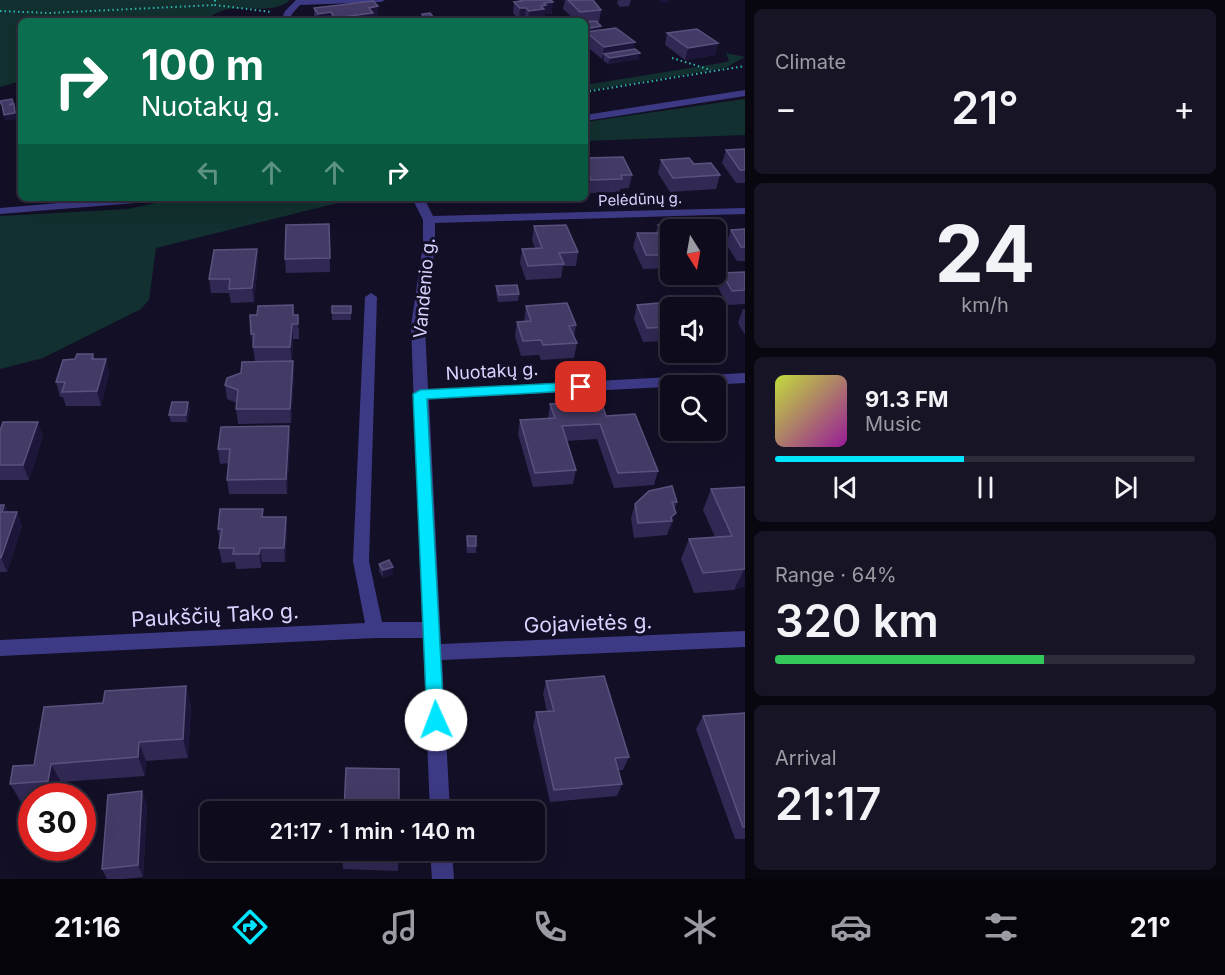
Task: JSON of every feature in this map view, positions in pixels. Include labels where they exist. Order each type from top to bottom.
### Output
[{"type":"street","points":[[286,17],[301,2],[381,0]]},
{"type":"street","points":[[588,118],[745,93]]},
{"type":"street","points":[[0,211],[123,201]]},
{"type":"street","name":"Vandenio g.","points":[[420,201],[429,220],[429,246],[418,326],[440,801]]},
{"type":"street","name":"Pelėdūnų g.","points":[[429,220],[745,211]]},
{"type":"street","points":[[371,297],[361,561],[375,630]]},
{"type":"street","name":"Nuotakų g.","points":[[420,394],[745,378]]},
{"type":"street","name":"Paukščių Tako g.","points":[[0,648],[375,630],[432,630]]},
{"type":"street","name":"Gojavietės g.","points":[[433,652],[745,639]]},
{"type":"street","points":[[442,861],[443,879]]},
{"type":"path","points":[[215,0],[215,5]]},
{"type":"path","points":[[0,11],[49,14],[215,5],[286,17]]},
{"type":"path","points":[[672,58],[715,70]]},
{"type":"path","points":[[588,91],[745,66]]},
{"type":"green space","points":[[0,0],[290,0],[278,7],[226,10],[208,18],[18,18],[18,82],[0,87]]},
{"type":"green space","points":[[726,53],[745,57],[725,68],[588,91],[588,85],[729,60]]},
{"type":"green space","points":[[745,99],[745,135],[588,141],[588,122]]},
{"type":"green space","points":[[165,201],[354,201],[156,248],[149,300],[141,309],[43,358],[0,369],[0,216],[128,209]]},
{"type":"building","points":[[551,0],[553,2],[544,3],[546,5],[541,6],[544,9],[529,11],[526,8],[520,8],[514,2]]},
{"type":"building","points":[[568,0],[593,0],[601,10],[580,12]]},
{"type":"building","points":[[373,1],[378,6],[369,8],[373,13],[335,18],[331,12],[318,14],[314,8]]},
{"type":"building","points":[[430,13],[433,17],[424,18],[422,14]]},
{"type":"building","points":[[596,21],[601,26],[588,28],[588,22]]},
{"type":"building","points":[[616,28],[635,42],[604,47],[588,32]]},
{"type":"building","points":[[697,29],[718,43],[688,48],[667,33]]},
{"type":"building","points":[[635,49],[640,53],[610,58],[604,54]]},
{"type":"building","points":[[12,99],[13,103],[9,105],[14,104],[15,113],[4,115],[0,101]]},
{"type":"building","points":[[745,149],[745,170],[740,170],[726,150]]},
{"type":"building","points":[[623,157],[632,175],[621,175],[622,179],[591,180],[588,172],[588,158]]},
{"type":"building","points":[[689,158],[694,164],[711,163],[720,175],[673,178],[661,160]]},
{"type":"building","points":[[329,224],[330,258],[285,259],[286,225]]},
{"type":"building","points":[[566,225],[578,252],[559,253],[564,264],[528,266],[522,249],[542,248],[534,226]]},
{"type":"building","points":[[745,229],[745,247],[741,247],[731,230]]},
{"type":"building","points":[[637,233],[660,233],[660,255],[646,255]]},
{"type":"building","points":[[257,249],[252,288],[229,289],[230,279],[209,279],[214,250]]},
{"type":"building","points":[[745,272],[745,290],[732,291],[726,280],[726,273]]},
{"type":"building","points":[[517,285],[519,294],[499,295],[496,286]]},
{"type":"building","points":[[567,303],[576,325],[569,326],[577,343],[543,345],[541,340],[523,341],[517,322],[531,321],[526,306]]},
{"type":"building","points":[[660,303],[660,327],[647,328],[637,305]]},
{"type":"building","points":[[293,305],[293,315],[298,315],[298,324],[292,324],[290,347],[253,347],[254,334],[251,334],[250,315],[257,315],[258,306]]},
{"type":"building","points":[[332,306],[351,306],[351,313],[332,313]]},
{"type":"building","points":[[77,354],[93,354],[92,359],[106,359],[97,391],[62,392],[65,382],[56,382],[63,360],[75,359]]},
{"type":"building","points":[[293,361],[290,409],[236,409],[238,390],[225,385],[227,378],[241,373],[242,362]]},
{"type":"building","points":[[601,401],[606,416],[635,414],[658,471],[618,473],[600,424],[562,426],[576,470],[535,473],[520,420],[555,418],[550,404]]},
{"type":"building","points":[[172,402],[188,402],[186,415],[169,415]]},
{"type":"building","points":[[3,422],[38,422],[23,465],[0,465],[0,431]]},
{"type":"building","points":[[289,426],[286,479],[227,480],[230,449],[218,449],[221,427]]},
{"type":"building","points":[[672,486],[677,502],[672,502],[676,513],[671,517],[672,521],[638,523],[635,504],[649,491]]},
{"type":"building","points":[[745,487],[745,569],[703,573],[689,539],[732,536],[711,489]]},
{"type":"building","points":[[0,505],[4,505],[2,512],[17,512],[1,558],[0,558]]},
{"type":"building","points":[[220,509],[263,509],[262,517],[286,517],[284,548],[260,548],[259,554],[233,554],[234,548],[219,548],[222,529],[218,529]]},
{"type":"building","points":[[467,536],[476,536],[476,546],[468,546]]},
{"type":"building","points":[[389,560],[393,567],[383,570],[379,564]]},
{"type":"building","points":[[604,676],[629,757],[615,758],[622,784],[554,790],[536,712],[554,711],[546,681]]},
{"type":"building","points":[[186,686],[183,739],[139,742],[138,757],[51,764],[48,781],[10,784],[13,766],[34,765],[44,707],[103,703],[105,691]]},
{"type":"building","points":[[745,713],[745,827],[743,827],[703,716]]},
{"type":"building","points":[[346,768],[399,769],[399,801],[344,801]]},
{"type":"building","points":[[142,791],[138,865],[102,869],[108,795]]},
{"type":"route","points":[[436,720],[420,394],[581,387]]}]
